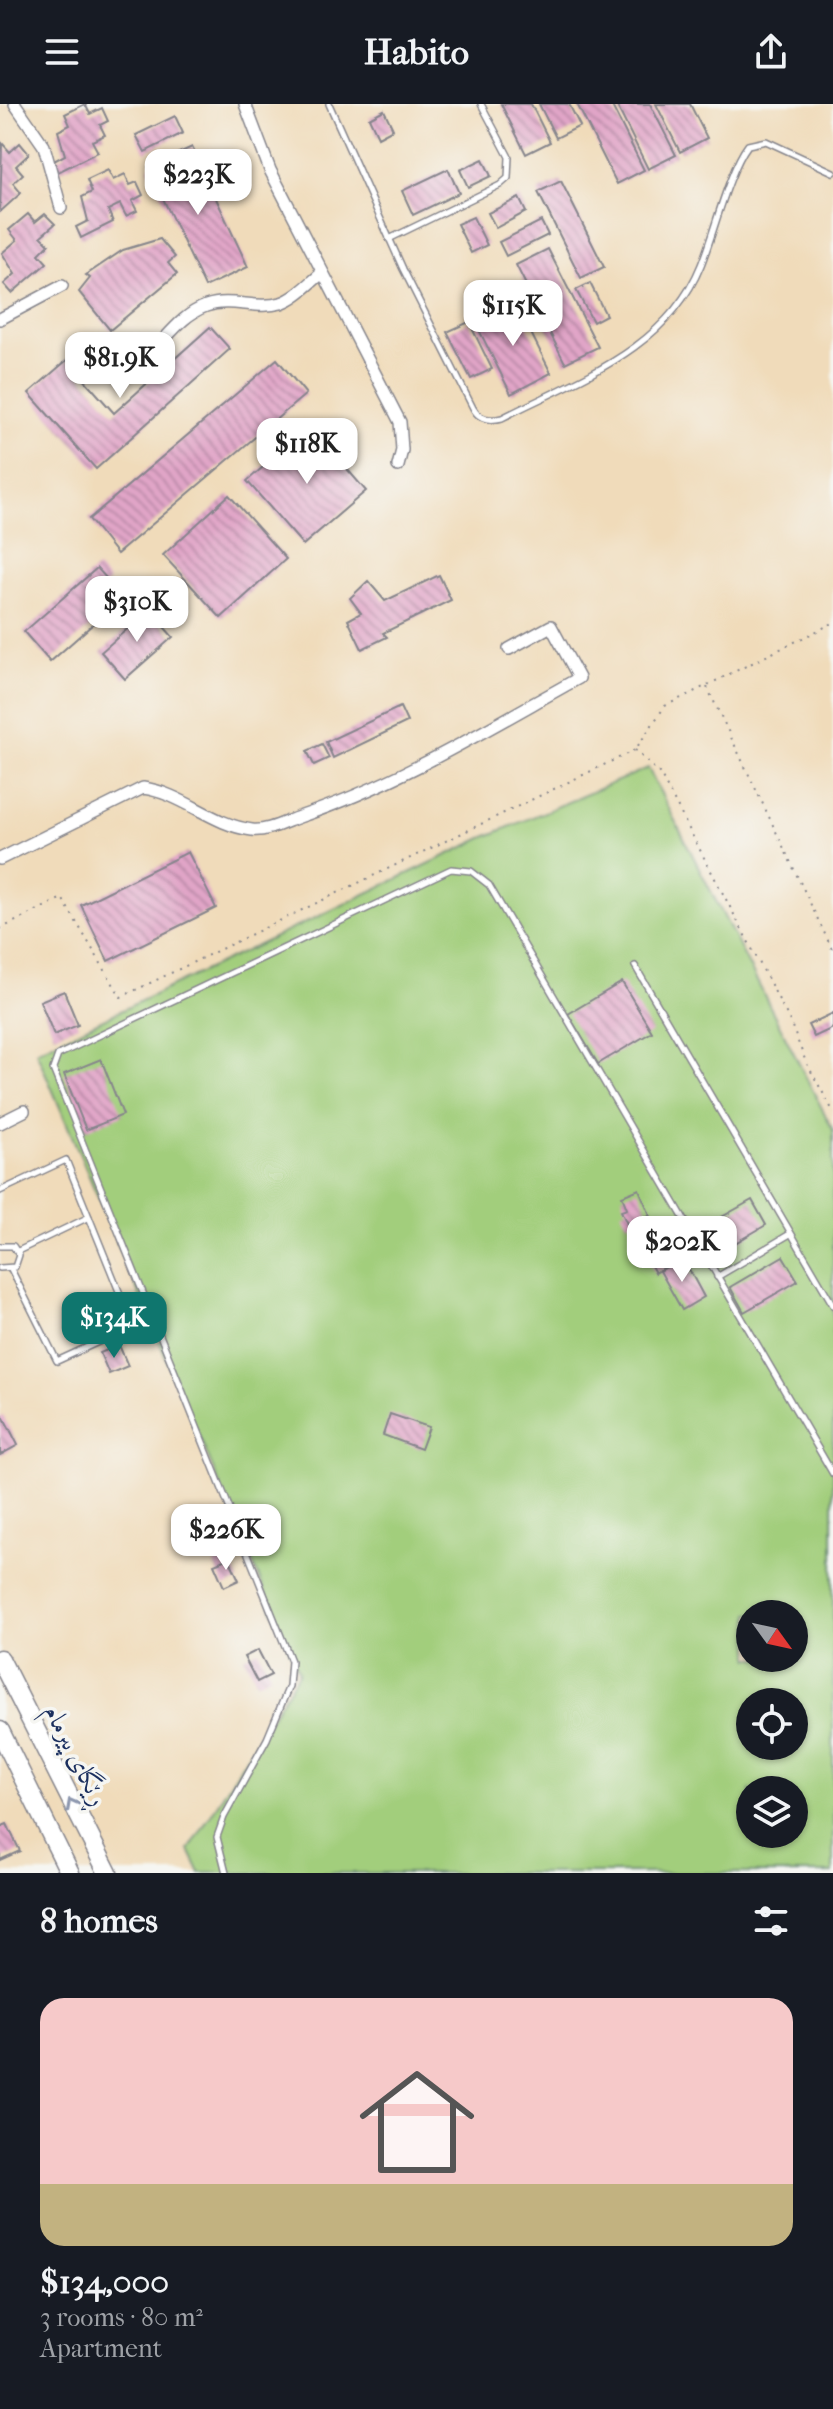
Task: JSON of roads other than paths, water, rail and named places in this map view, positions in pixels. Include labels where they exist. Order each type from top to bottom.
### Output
[{"type":"highway","name":"ڕێگای پیرمام","points":[[0,1659],[108,1873]]},
{"type":"highway","points":[[0,1731],[70,1873]]},
{"type":"street","points":[[15,104],[44,146],[61,208]]},
{"type":"street","points":[[245,104],[270,170],[400,422],[402,450],[398,466]]},
{"type":"street","points":[[154,350],[184,319],[204,307],[224,303],[277,304],[291,298],[321,274]]},
{"type":"street","points":[[0,319],[62,286]]},
{"type":"street","points":[[0,859],[92,810],[143,788],[169,795],[208,815],[254,831],[327,808],[401,777],[579,678],[551,626],[509,649]]},
{"type":"street","points":[[0,1123],[24,1111]]},
{"type":"lane","points":[[329,104],[389,239],[475,413],[495,420],[612,362],[643,343],[664,323],[682,301],[700,268],[748,145],[766,141],[833,172]]},
{"type":"lane","points":[[389,239],[500,185],[508,178],[511,168],[509,157],[481,104]]},
{"type":"lane","points":[[226,1873],[217,1837],[289,1686],[291,1661],[53,1069],[58,1055],[439,874],[451,869],[471,871],[489,885],[833,1474]]},
{"type":"lane","points":[[635,966],[833,1305]]},
{"type":"lane","points":[[0,1191],[66,1160],[133,1326],[57,1361],[11,1269]]},
{"type":"lane","points":[[18,1251],[89,1217]]},
{"type":"lane","points":[[717,1277],[790,1234]]},
{"type":"lane","points":[[1,1244],[13,1246],[18,1251],[19,1260],[11,1269]]},
{"type":"lane","points":[[0,1268],[11,1269]]}]
